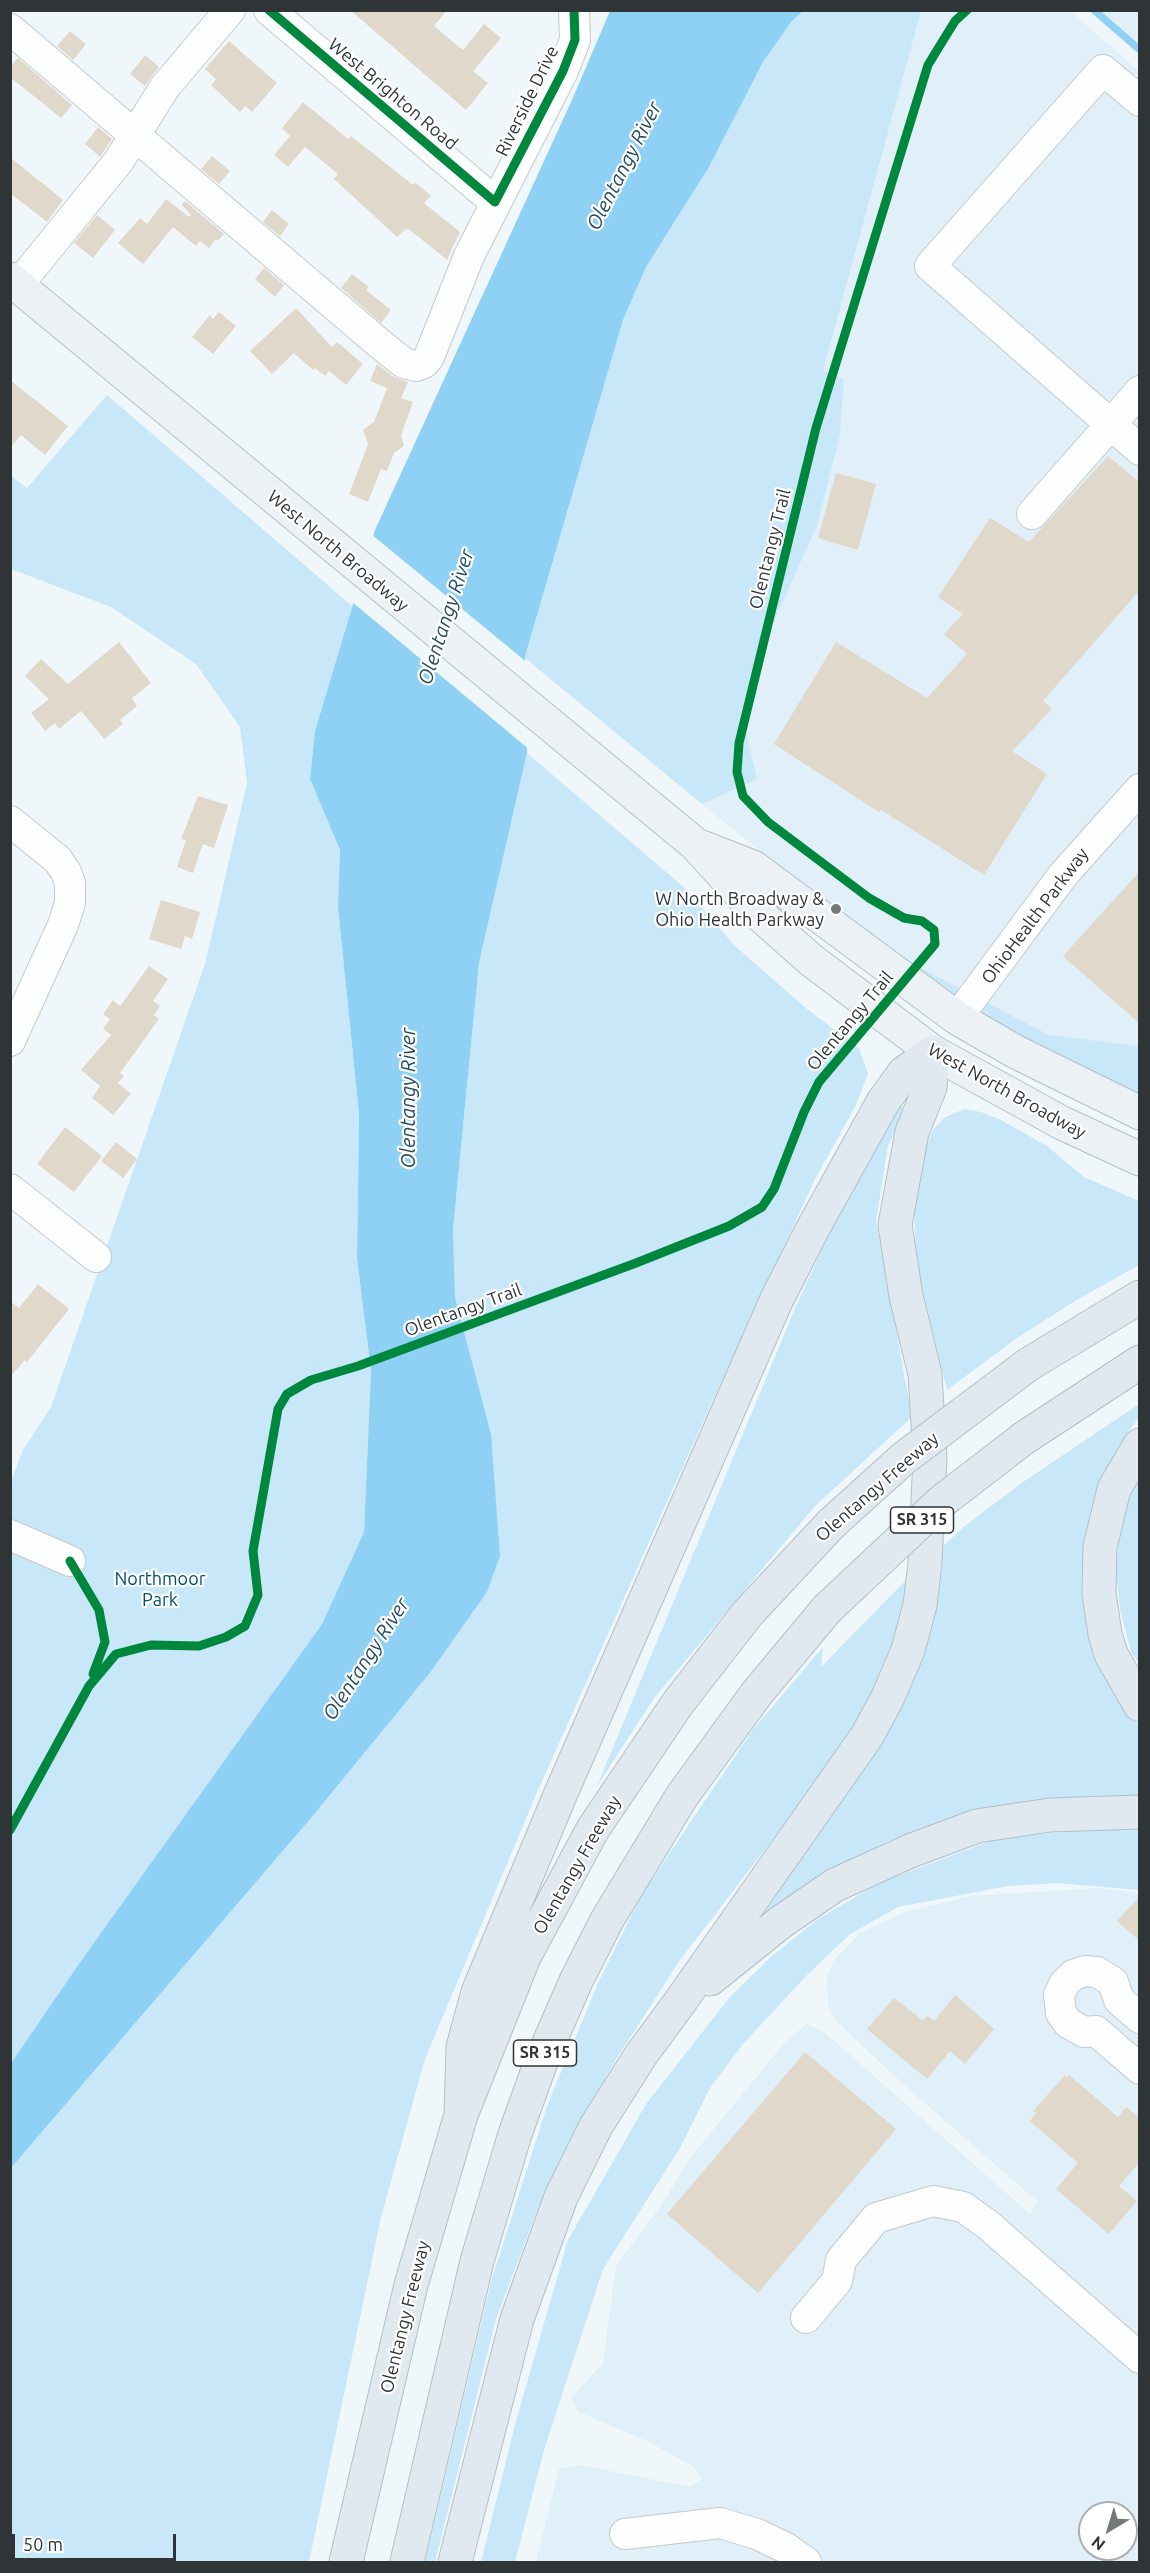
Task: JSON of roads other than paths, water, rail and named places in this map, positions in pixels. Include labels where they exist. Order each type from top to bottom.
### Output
[{"type":"highway","points":[[454,2562],[516,2319],[561,2197],[596,2126],[641,2055],[867,1736],[888,1697],[908,1650],[920,1605],[925,1563],[930,1458],[925,1374],[904,1286],[895,1225],[912,1132],[930,1087],[933,1052]]},
{"type":"highway","points":[[461,2115],[463,2047],[478,1992],[561,1793],[776,1301],[812,1230],[883,1102],[904,1073],[933,1052]]},
{"type":"highway","name":"Olentangy Freeway","points":[[346,2562],[411,2285],[461,2115],[524,1957],[593,1829],[678,1703],[748,1613],[831,1524],[904,1458],[1029,1364],[1140,1297]]},
{"type":"highway","name":"SR 315","points":[[407,2562],[477,2261],[515,2134],[542,2059],[576,1981],[607,1920],[682,1796],[757,1693],[827,1610],[941,1503],[1024,1438],[1140,1362]]},
{"type":"highway","points":[[1140,1445],[1114,1489],[1100,1547],[1099,1593],[1105,1634],[1111,1654],[1140,1706]]},
{"type":"highway","points":[[680,2002],[781,1922],[826,1891],[910,1851],[977,1826],[1050,1815],[1140,1812]]},
{"type":"main road","name":"West North Broadway","points":[[14,282],[694,844],[758,913],[811,960],[933,1052],[1062,1122],[1140,1159]]},
{"type":"main road","name":"West North Broadway","points":[[694,844],[753,867],[957,1018],[1044,1066],[1140,1113]]},
{"type":"main road","points":[[933,1052],[957,1018]]},
{"type":"street","points":[[14,282],[118,162],[165,87],[230,10]]},
{"type":"street","name":"West Brighton Road","points":[[269,10],[495,202]]},
{"type":"street","name":"Riverside Drive","points":[[136,136],[380,344],[410,365],[420,365],[429,357],[453,294],[495,202],[563,71],[575,40],[574,11]]},
{"type":"street","points":[[10,30],[136,136]]},
{"type":"street","points":[[1140,101],[1103,70],[930,266],[1140,450]]},
{"type":"street","points":[[1032,514],[1140,391]]},
{"type":"street","name":"OhioHealth Parkway","points":[[957,1018],[1063,875],[1140,789]]},
{"type":"street","points":[[10,821],[58,860],[70,883],[70,903],[63,925],[10,1041]]},
{"type":"street","points":[[10,1189],[96,1257]]},
{"type":"street","points":[[10,1535],[70,1561]]},
{"type":"street","points":[[1140,2018],[1119,2000],[1113,1982],[1097,1972],[1085,1971],[1073,1975],[1064,1984],[1059,1995],[1061,2013],[1068,2023],[1084,2032],[1096,2031],[1140,2069]]},
{"type":"street","points":[[806,2318],[837,2281],[841,2259],[876,2218],[933,2201],[959,2207],[987,2224],[1140,2358]]},
{"type":"street","points":[[625,2534],[720,2523],[757,2534],[786,2548],[806,2562]]},
{"type":"water","name":"Olentangy River","points":[[610,11],[803,11],[792,21],[763,62],[709,167],[646,267],[623,320],[525,657],[527,753],[479,963],[453,1229],[455,1297],[491,1434],[500,1556],[487,1592],[429,1674],[311,1818],[11,2168],[11,2063],[83,1958],[322,1624],[364,1532],[371,1371],[357,1259],[359,1114],[338,907],[340,850],[310,779],[315,731],[375,530],[571,102]]},
{"type":"waterway","points":[[1094,10],[1140,50]]},
{"type":"place","name":"W North Broadway & Ohio Health Parkway","points":[[836,909]]},
{"type":"park label","name":"Northmoor Park","points":[[160,1589]]}]
